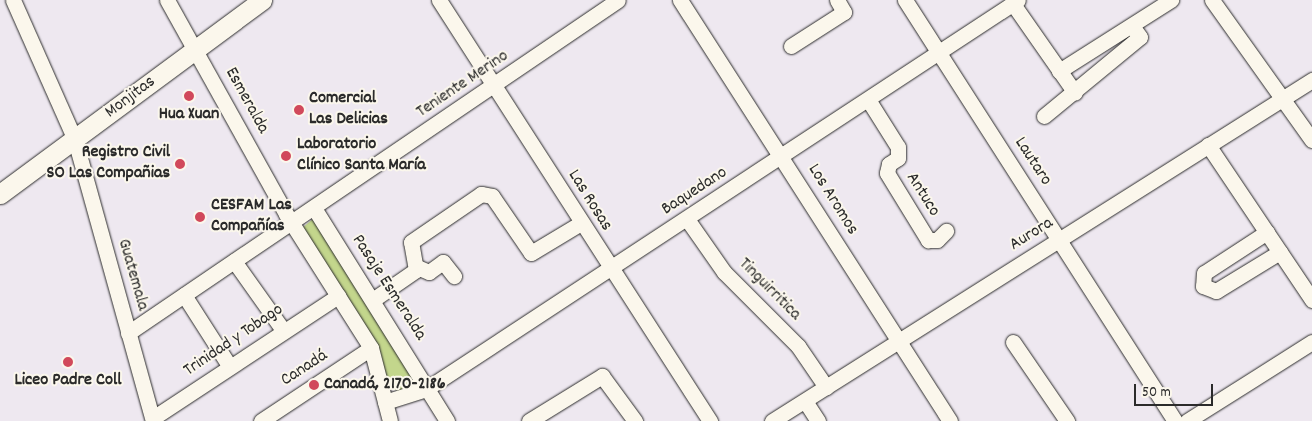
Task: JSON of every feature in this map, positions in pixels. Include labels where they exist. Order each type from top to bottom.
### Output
[{"type":"main road","name":"Monjitas","points":[[0,194],[262,0]]},
{"type":"street","name":"Guatemala","points":[[14,0],[74,140],[153,420]]},
{"type":"street","name":"Esmeralda","points":[[167,0],[292,223],[371,348],[390,421]]},
{"type":"street","name":"Las Rosas","points":[[439,0],[611,270],[710,421]]},
{"type":"street","name":"Teniente Merino","points":[[128,333],[618,0]]},
{"type":"street","name":"Los Aromos","points":[[680,0],[950,421]]},
{"type":"street","points":[[791,46],[844,12],[837,0]]},
{"type":"street","name":"Lautaro","points":[[905,0],[1175,421]]},
{"type":"street","points":[[1059,71],[1171,0]]},
{"type":"street","points":[[1212,0],[1312,140]]},
{"type":"street","name":"Baquedano","points":[[385,402],[426,389],[941,55],[1015,2]]},
{"type":"street","points":[[1015,2],[1075,93]]},
{"type":"street","points":[[1044,116],[1075,93],[1140,37],[1132,26]]},
{"type":"street","name":"Aurora","points":[[772,421],[1312,80]]},
{"type":"street","name":"Antuco","points":[[869,101],[898,147],[898,158],[889,164],[887,174],[928,240],[937,240],[946,231]]},
{"type":"street","points":[[1208,145],[1312,300]]},
{"type":"street","points":[[417,267],[411,242],[484,193],[492,196],[531,254],[581,223]]},
{"type":"street","name":"Pasaje Esmeralda","points":[[314,208],[374,299],[426,389],[447,421]]},
{"type":"street","name":"Tinguirritica","points":[[687,219],[724,272],[798,346],[826,387]]},
{"type":"street","points":[[1267,232],[1204,273],[1203,286],[1216,291],[1280,252]]},
{"type":"street","points":[[234,261],[283,330]]},
{"type":"street","points":[[417,267],[428,272],[443,262],[454,276]]},
{"type":"street","points":[[374,299],[417,267]]},
{"type":"street","points":[[184,295],[230,367]]},
{"type":"street","name":"Trinidad y Tobago","points":[[153,420],[283,330],[338,296]]},
{"type":"street","points":[[1013,342],[1066,421]]},
{"type":"street","points":[[1187,421],[1312,342]]},
{"type":"street","name":"Canadá","points":[[261,421],[371,348]]},
{"type":"street","points":[[530,421],[602,376],[635,421]]},
{"type":"street","points":[[805,401],[818,421]]},
{"type":"green space","points":[[314,218],[421,381],[401,393],[387,385],[302,228]]},
{"type":"place","name":"Hua Xuan","points":[[189,96]]},
{"type":"place","name":"Comercial Las Delicias","points":[[299,110]]},
{"type":"place","name":"Laboratorio Clínico Santa María","points":[[286,156]]},
{"type":"place","name":"Registro Civil SO Las Compañias","points":[[180,164]]},
{"type":"place","name":"CESFAM Las Compañías","points":[[200,217]]},
{"type":"place","name":"Liceo Padre Coll","points":[[68,362]]},
{"type":"place","name":"Canadá, 2170-2186","points":[[314,385]]}]
